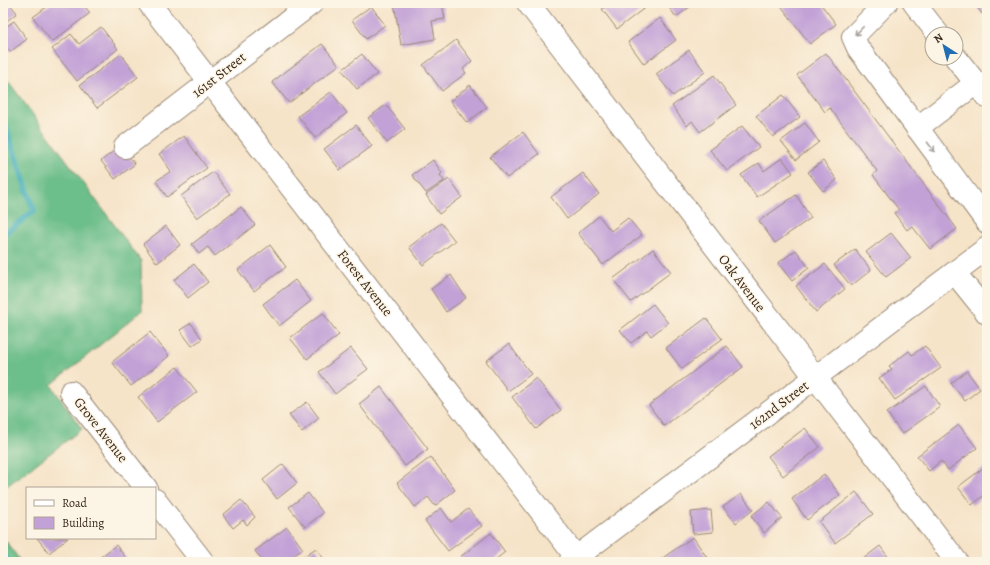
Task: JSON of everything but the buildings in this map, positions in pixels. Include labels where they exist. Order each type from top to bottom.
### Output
[{"type":"street","name":"Forest Avenue","points":[[149,3],[576,560]]},
{"type":"street","name":"161st Street","points":[[125,147],[312,3]]},
{"type":"street","name":"Oak Avenue","points":[[528,3],[957,562]]},
{"type":"street","points":[[886,3],[853,37],[858,48],[987,222]]},
{"type":"street","points":[[914,3],[932,26]]},
{"type":"street","points":[[917,128],[981,90],[962,66]]},
{"type":"street","name":"162nd Street","points":[[576,560],[987,248]]},
{"type":"street","points":[[955,273],[980,297],[987,313]]},
{"type":"street","name":"Grove Avenue","points":[[71,392],[145,487]]},
{"type":"street","points":[[156,501],[203,562]]},
{"type":"green space","points":[[3,74],[141,261],[142,311],[51,385],[82,429],[3,489]]},
{"type":"green space","points":[[3,537],[21,562],[3,562]]},
{"type":"waterway","points":[[3,119],[34,211],[3,235]]},
{"type":"waterway","points":[[3,555],[9,562]]}]
